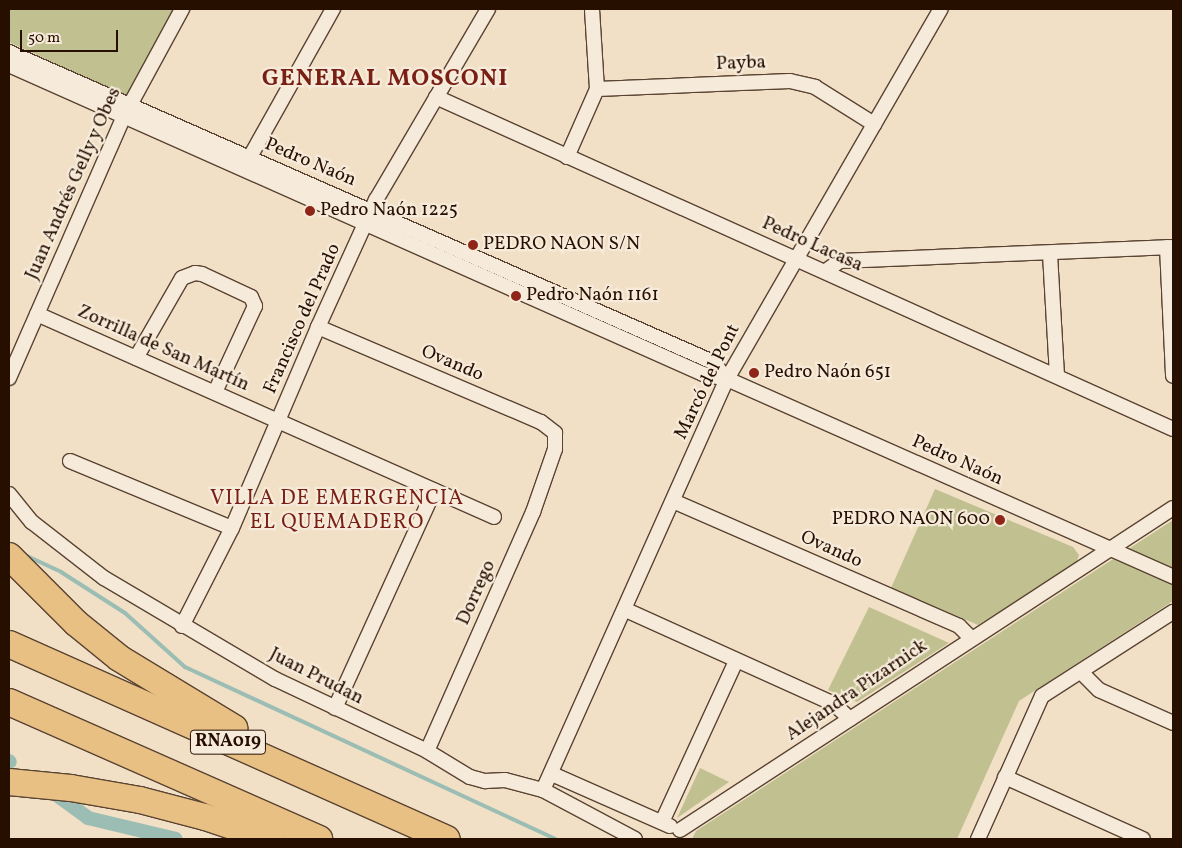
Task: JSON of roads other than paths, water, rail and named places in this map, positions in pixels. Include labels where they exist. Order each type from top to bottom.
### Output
[{"type":"highway","points":[[9,556],[76,623],[127,663],[180,697],[265,743],[339,791]]},
{"type":"highway","name":"RNA019","points":[[9,644],[446,839]]},
{"type":"highway","name":"RNA019","points":[[9,702],[319,839]]},
{"type":"highway","points":[[9,782],[102,792],[148,802],[271,839]]},
{"type":"street","name":"Juan Andrés Gelly y Obes","points":[[9,378],[126,110],[182,9]]},
{"type":"street","points":[[246,163],[333,9]]},
{"type":"street","name":"Francisco del Prado","points":[[182,626],[232,528],[318,327],[369,216],[488,9]]},
{"type":"street","points":[[567,157],[597,89],[592,9]]},
{"type":"street","name":"Marcó del Pont","points":[[543,790],[626,610],[727,378],[941,9]]},
{"type":"street","name":"Pedro Naón","points":[[9,63],[126,110],[369,216],[704,374],[727,378],[1173,577]]},
{"type":"street","name":"Payba","points":[[597,89],[790,81],[815,87],[874,124]]},
{"type":"street","name":"Pedro Lacasa","points":[[436,97],[1057,375],[1173,429]]},
{"type":"street","points":[[826,271],[840,261],[1050,254],[1170,247],[1173,376]]},
{"type":"street","points":[[1050,254],[1057,375]]},
{"type":"street","points":[[136,358],[182,278],[195,273],[202,274],[250,297],[255,306],[215,392]]},
{"type":"street","name":"Zorrilla de San Martín","points":[[37,314],[494,517]]},
{"type":"street","name":"Ovando","points":[[318,327],[541,422],[555,433],[556,449]]},
{"type":"street","name":"Dorrego","points":[[427,751],[521,540],[556,449]]},
{"type":"street","points":[[70,461],[232,528]]},
{"type":"street","points":[[335,708],[434,491]]},
{"type":"street","name":"Juan Prudan","points":[[9,494],[32,522],[82,562],[182,626],[335,708],[427,751],[470,777],[484,781],[505,780],[543,790],[635,839]]},
{"type":"street","name":"Ovando","points":[[673,501],[959,626],[971,638]]},
{"type":"street","name":"Alejandra Pizarnick","points":[[552,774],[662,822],[677,835],[971,638],[1173,508]]},
{"type":"street","points":[[626,610],[834,704],[850,719]]},
{"type":"street","points":[[978,839],[1042,696],[1173,612]]},
{"type":"street","points":[[662,822],[736,661]]},
{"type":"street","points":[[1081,672],[1099,690],[1173,724]]},
{"type":"street","points":[[1005,776],[1142,839]]},
{"type":"waterway","points":[[27,556],[61,572],[125,613],[185,667],[555,839]]},
{"type":"waterway","points":[[58,796],[88,818],[176,839]]},
{"type":"place","name":"Pedro Naón 1225","points":[[310,211]]},
{"type":"place","name":"PEDRO NAON S/N","points":[[473,245]]},
{"type":"place","name":"Pedro Naón 1161","points":[[516,296]]},
{"type":"place","name":"Pedro Naón 651","points":[[754,373]]},
{"type":"place","name":"PEDRO NAON 600","points":[[1000,520]]},
{"type":"district","name":"GENERAL MOSCONI","points":[[385,80]]},
{"type":"district","name":"VILLA DE EMERGENCIA EL QUEMADERO","points":[[337,511]]}]
